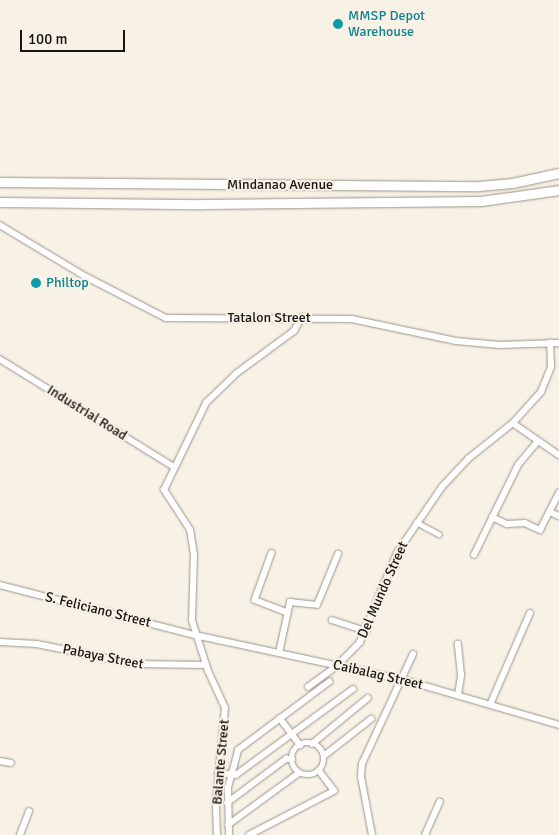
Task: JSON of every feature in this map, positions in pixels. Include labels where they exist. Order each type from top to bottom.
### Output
[{"type":"main road","name":"Mindanao Avenue","points":[[0,182],[479,186],[512,184],[559,173]]},
{"type":"main road","name":"Mindanao Avenue","points":[[0,202],[202,204],[481,201],[559,190]]},
{"type":"street","name":"Tatalon Street","points":[[0,225],[85,276],[166,318],[357,320],[456,341],[500,345],[559,343]]},
{"type":"street","points":[[195,635],[191,612],[192,534],[164,490],[196,418],[214,394],[294,331],[302,318]]},
{"type":"street","name":"Del Mundo Street","points":[[308,687],[352,653],[366,631],[397,552],[416,521],[463,464],[513,423],[547,381],[551,367],[550,343]]},
{"type":"street","name":"Industrial Road","points":[[0,358],[174,467]]},
{"type":"street","points":[[513,423],[559,455]]},
{"type":"street","points":[[474,555],[518,465],[538,441]]},
{"type":"street","points":[[492,517],[507,524],[525,523],[540,530],[559,493]]},
{"type":"street","points":[[550,512],[559,516]]},
{"type":"street","points":[[416,521],[439,534]]},
{"type":"street","points":[[272,553],[255,600],[288,612]]},
{"type":"street","points":[[279,653],[290,602],[318,605],[338,554]]},
{"type":"street","name":"S. Feliciano Street","points":[[0,586],[195,635]]},
{"type":"street","points":[[490,705],[530,613]]},
{"type":"street","points":[[332,620],[366,631]]},
{"type":"street","name":"Caibalag Street","points":[[195,635],[401,679],[490,705],[518,716],[559,725]]},
{"type":"street","name":"Balante Street","points":[[195,635],[225,708],[218,773],[217,835]]},
{"type":"street","name":"Pabaya Street","points":[[0,642],[37,644],[136,664],[206,665]]},
{"type":"street","points":[[458,644],[461,675],[458,695]]},
{"type":"street","points":[[372,835],[361,777],[363,757],[413,654]]},
{"type":"street","points":[[229,835],[227,803],[230,775],[242,746],[329,682]]},
{"type":"street","points":[[218,773],[236,775],[353,689]]},
{"type":"street","points":[[312,744],[368,698]]},
{"type":"street","points":[[280,718],[300,745]]},
{"type":"street","points":[[292,759],[299,773],[309,776],[319,771],[324,756],[371,719]]},
{"type":"street","points":[[300,745],[312,744],[320,748],[324,756]]},
{"type":"street","points":[[292,759],[300,745]]},
{"type":"street","points":[[227,803],[286,759],[292,759]]},
{"type":"street","points":[[0,761],[11,763]]},
{"type":"street","points":[[249,835],[334,791],[319,771]]},
{"type":"street","points":[[228,825],[299,773]]},
{"type":"street","points":[[425,835],[440,802]]},
{"type":"street","points":[[20,835],[29,812]]},
{"type":"place","name":"MMSP Depot Warehouse","points":[[338,24]]},
{"type":"place","name":"Philtop","points":[[36,283]]}]
